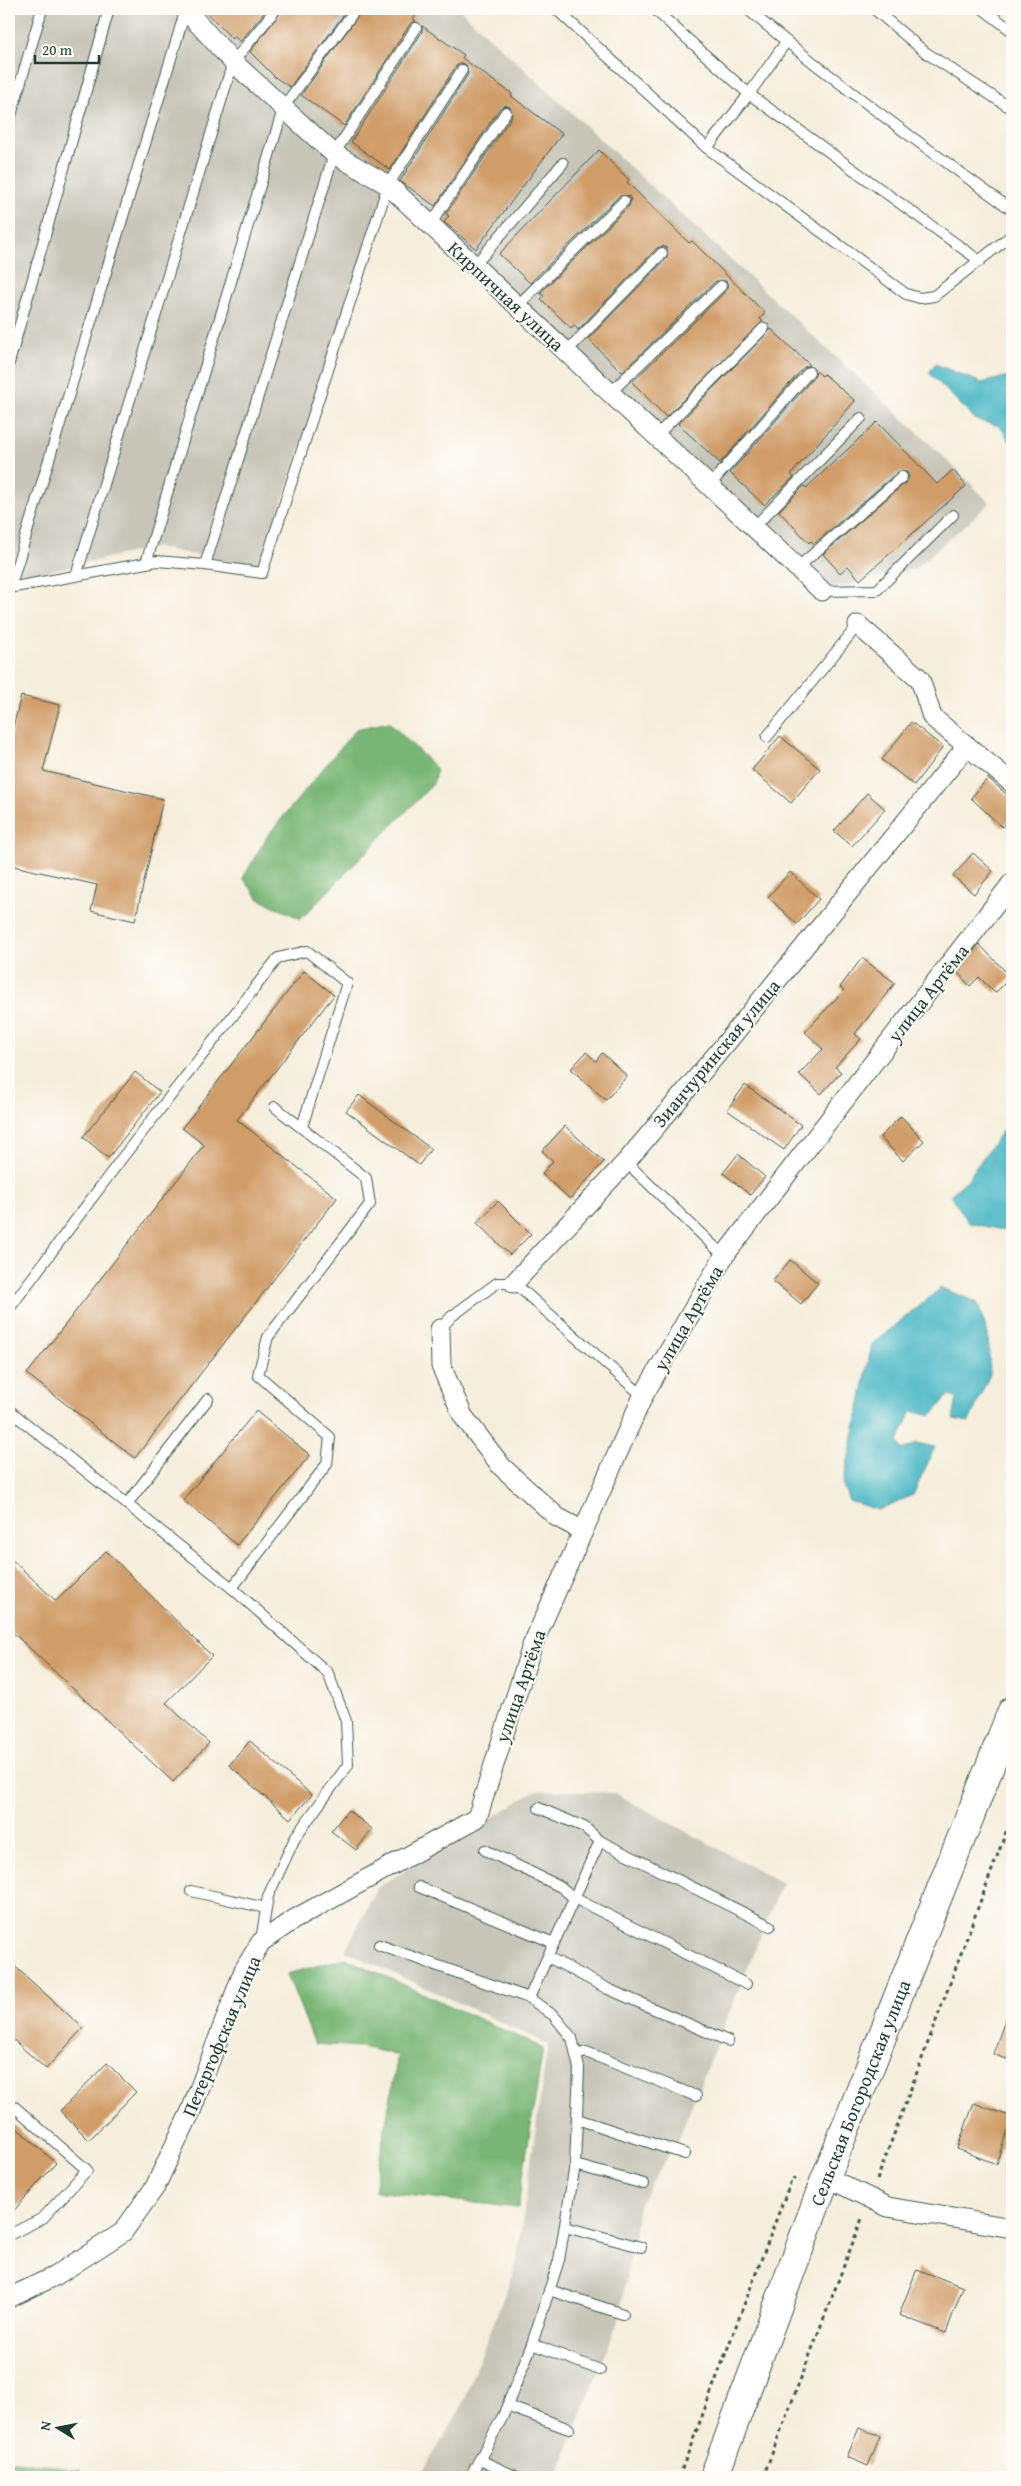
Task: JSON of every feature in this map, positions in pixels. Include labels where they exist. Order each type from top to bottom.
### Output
[{"type":"main road","name":"Сельская Богородская улица","points":[[714,2477],[826,2178],[1012,1711]]},
{"type":"street","name":"Кирпичная улица","points":[[186,9],[233,62],[284,106],[334,154],[388,185],[822,591]]},
{"type":"street","points":[[858,625],[920,679],[932,718],[1012,783]]},
{"type":"street","name":"Зианчуринская улица","points":[[514,1283],[626,1162],[727,1042],[967,746]]},
{"type":"street","name":"улица Артёма","points":[[477,1818],[532,1646],[643,1396],[724,1256],[1012,883]]},
{"type":"street","points":[[440,1328],[441,1366],[463,1416],[502,1466],[557,1517],[583,1531]]},
{"type":"street","name":"Петергофская улица","points":[[9,2298],[55,2276],[123,2232],[150,2194],[190,2111],[244,1970],[261,1942],[292,1920],[477,1818]]},
{"type":"street","points":[[826,2178],[888,2207],[1012,2228]]},
{"type":"lane","points":[[9,122],[42,9]]},
{"type":"lane","points":[[9,363],[109,9]]},
{"type":"lane","points":[[186,9],[9,588],[157,561],[262,573],[388,185],[462,70]]},
{"type":"lane","points":[[76,576],[233,62],[276,9]]},
{"type":"lane","points":[[146,563],[284,106],[356,9]]},
{"type":"lane","points":[[556,9],[707,148],[906,294],[920,298],[934,296],[980,262],[1012,235]]},
{"type":"lane","points":[[654,9],[749,94],[980,262]]},
{"type":"lane","points":[[747,9],[786,42],[1012,210]]},
{"type":"lane","points":[[874,9],[925,52],[1012,109]]},
{"type":"lane","points":[[983,9],[1012,31]]},
{"type":"lane","points":[[205,565],[334,154],[416,28]]},
{"type":"lane","points":[[707,148],[786,42]]},
{"type":"lane","points":[[430,225],[506,112]]},
{"type":"lane","points":[[474,266],[563,163]]},
{"type":"lane","points":[[518,306],[624,201]]},
{"type":"lane","points":[[566,352],[662,253]]},
{"type":"lane","points":[[610,393],[721,286]]},
{"type":"lane","points":[[656,436],[764,328]]},
{"type":"lane","points":[[709,486],[808,372]]},
{"type":"lane","points":[[754,528],[861,418]]},
{"type":"lane","points":[[797,568],[902,477]]},
{"type":"lane","points":[[822,591],[877,590],[953,515]]},
{"type":"lane","points":[[767,737],[858,625]]},
{"type":"lane","points":[[9,1309],[122,1158],[278,958],[307,951],[347,983],[302,1127]]},
{"type":"lane","points":[[232,1588],[327,1464],[330,1437],[258,1375],[268,1337],[370,1204],[366,1178],[275,1106]]},
{"type":"lane","points":[[626,1162],[724,1256]]},
{"type":"lane","points":[[440,1328],[452,1316],[497,1282],[514,1283],[643,1396]]},
{"type":"lane","points":[[127,1504],[208,1399]]},
{"type":"lane","points":[[9,1410],[232,1588],[328,1674],[346,1721],[348,1765],[296,1836],[268,1896],[261,1942]]},
{"type":"lane","points":[[539,1808],[584,1827],[600,1841],[770,1926]]},
{"type":"lane","points":[[529,1998],[600,1841]]},
{"type":"lane","points":[[485,1850],[561,1887],[574,1898],[746,1984]]},
{"type":"lane","points":[[419,1887],[554,1943]]},
{"type":"lane","points":[[191,1891],[266,1908]]},
{"type":"lane","points":[[379,1945],[529,1998],[554,2016],[572,2038],[579,2068],[574,2165],[559,2260],[532,2344],[507,2406],[470,2477]]},
{"type":"lane","points":[[548,1957],[608,1989],[728,2041]]},
{"type":"lane","points":[[576,2055],[586,2052],[696,2096]]},
{"type":"lane","points":[[9,2102],[87,2170],[43,2218],[9,2235]]},
{"type":"lane","points":[[577,2119],[685,2154]]},
{"type":"lane","points":[[574,2165],[644,2184]]},
{"type":"lane","points":[[565,2227],[641,2247]]},
{"type":"lane","points":[[549,2290],[623,2314]]},
{"type":"lane","points":[[532,2344],[600,2370]]},
{"type":"lane","points":[[507,2406],[569,2429]]},
{"type":"lane","points":[[480,2460],[517,2477]]},
{"type":"path","points":[[763,2477],[870,2198],[1012,1816]]},
{"type":"path","points":[[679,2477],[792,2178]]},
{"type":"shaded area","points":[[9,9],[459,9],[941,454],[990,503],[915,569],[822,591],[388,186],[260,568],[156,547],[9,580]]},
{"type":"shaded area","points":[[537,1790],[614,1793],[782,1883],[676,2144],[640,2202],[619,2319],[557,2477],[420,2477],[460,2409],[516,2265],[548,2044],[345,1951],[378,1887]]},
{"type":"green space","points":[[389,722],[437,769],[433,784],[301,919],[259,899],[243,878],[268,835],[356,729]]},
{"type":"green space","points":[[345,1958],[543,2048],[518,2208],[374,2191],[398,2055],[361,2047],[315,2044],[287,1974]]},
{"type":"green space","points":[[9,2460],[80,2470],[78,2477],[9,2477]]},
{"type":"water","points":[[935,364],[982,383],[1012,375],[1012,445],[1000,426],[976,420],[929,373]]},
{"type":"water","points":[[1012,1117],[1012,1232],[969,1223],[950,1195],[967,1180]]},
{"type":"water","points":[[941,1288],[977,1302],[988,1334],[990,1374],[969,1422],[953,1419],[957,1398],[948,1396],[931,1416],[912,1411],[898,1442],[903,1450],[917,1443],[935,1447],[913,1495],[878,1510],[849,1501],[843,1485],[872,1344]]},
{"type":"building","points":[[204,9],[267,9],[240,42],[235,37],[232,39]]},
{"type":"building","points":[[283,9],[348,9],[290,87],[276,78],[250,52]]},
{"type":"building","points":[[363,9],[420,9],[413,19],[416,21],[410,24],[344,126],[301,95]]},
{"type":"building","points":[[422,26],[464,55],[462,58],[512,94],[511,96],[562,134],[476,249],[444,222],[449,216],[446,214],[512,116],[510,107],[506,105],[500,108],[435,206],[400,181],[468,74],[466,65],[462,63],[456,66],[390,170],[351,142],[422,32]]},
{"type":"building","points":[[599,150],[629,180],[627,182],[689,243],[692,241],[765,313],[760,319],[763,321],[666,417],[632,382],[726,291],[728,285],[726,281],[716,281],[622,372],[588,339],[667,258],[667,248],[663,246],[657,248],[578,330],[574,325],[571,328],[541,299],[544,296],[540,293],[629,206],[631,200],[629,196],[619,196],[530,283],[499,254]]},
{"type":"building","points":[[771,329],[810,365],[804,367],[720,463],[678,424]]},
{"type":"building","points":[[816,371],[822,376],[824,374],[855,401],[791,474],[794,477],[764,505],[730,473],[814,377]]},
{"type":"building","points":[[877,422],[937,484],[953,470],[966,486],[860,580],[848,566],[840,573],[823,554],[906,482],[909,476],[907,472],[898,472],[814,544],[811,541],[809,543],[779,511],[804,486],[806,488]]},
{"type":"building","points":[[21,696],[60,705],[43,771],[163,799],[135,921],[91,911],[97,885],[9,865],[9,743]]},
{"type":"building","points":[[911,722],[943,747],[914,785],[882,760]]},
{"type":"building","points":[[780,736],[820,769],[791,803],[752,770]]},
{"type":"building","points":[[988,778],[1012,799],[1012,817],[1002,827],[971,798]]},
{"type":"building","points":[[867,793],[885,809],[852,846],[834,831]]},
{"type":"building","points":[[973,853],[993,871],[974,894],[953,876]]},
{"type":"building","points":[[790,872],[819,899],[797,924],[768,897]]},
{"type":"building","points":[[979,944],[1011,977],[995,993],[979,977],[970,986],[957,972]]},
{"type":"building","points":[[862,958],[895,983],[855,1034],[861,1039],[835,1067],[841,1072],[821,1094],[799,1074],[823,1049],[805,1032],[844,990],[840,987]]},
{"type":"building","points":[[304,971],[334,995],[237,1120],[337,1198],[135,1458],[27,1374],[204,1145],[182,1128]]},
{"type":"building","points":[[586,1052],[596,1061],[602,1053],[627,1076],[606,1100],[571,1069]]},
{"type":"building","points":[[135,1072],[160,1092],[108,1158],[83,1137]]},
{"type":"building","points":[[745,1085],[801,1125],[784,1150],[727,1110]]},
{"type":"building","points":[[359,1095],[431,1149],[419,1165],[346,1111]]},
{"type":"building","points":[[901,1116],[924,1141],[903,1161],[880,1137]]},
{"type":"building","points":[[565,1126],[604,1162],[570,1199],[542,1174],[553,1161],[542,1151]]},
{"type":"building","points":[[738,1154],[765,1177],[750,1195],[723,1173]]},
{"type":"building","points":[[498,1201],[531,1234],[510,1255],[477,1223]]},
{"type":"building","points":[[790,1260],[818,1283],[801,1304],[773,1281]]},
{"type":"building","points":[[256,1411],[310,1455],[237,1545],[183,1500]]},
{"type":"building","points":[[106,1551],[212,1656],[166,1703],[209,1743],[173,1782],[9,1629],[9,1557],[56,1601]]},
{"type":"building","points":[[250,1741],[312,1795],[290,1819],[229,1765]]},
{"type":"building","points":[[348,1810],[372,1829],[356,1850],[331,1831]]},
{"type":"building","points":[[9,1961],[83,2028],[46,2069],[9,2036]]},
{"type":"building","points":[[1010,2006],[1012,2006],[1012,2061],[993,2054]]},
{"type":"building","points":[[107,2063],[136,2092],[89,2140],[60,2111]]},
{"type":"building","points":[[974,2103],[1012,2117],[996,2164],[957,2149]]},
{"type":"building","points":[[9,2121],[56,2163],[9,2216]]},
{"type":"building","points":[[917,2269],[963,2287],[946,2333],[899,2315]]},
{"type":"building","points":[[859,2428],[880,2436],[868,2466],[847,2457]]}]
